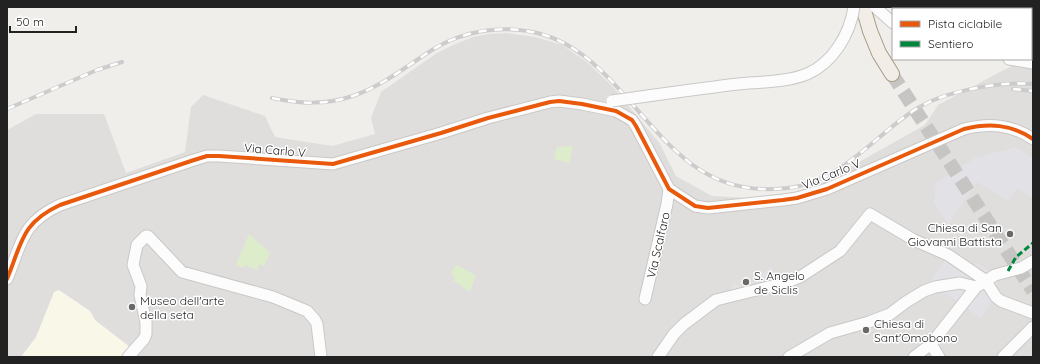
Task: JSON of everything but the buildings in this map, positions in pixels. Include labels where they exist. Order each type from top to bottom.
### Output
[{"type":"main road","points":[[871,8],[870,30],[879,53],[892,74]]},
{"type":"street","points":[[582,104],[787,78],[807,74],[824,64],[840,45],[848,27],[854,7]]},
{"type":"street","points":[[871,8],[892,23]]},
{"type":"street","points":[[1015,60],[1033,63]]},
{"type":"street","name":"Via Carlo V","points":[[8,271],[24,234],[36,219],[48,211],[72,201],[194,160],[218,156],[332,164],[488,118],[550,102],[566,101],[616,111],[626,116],[636,126],[669,189],[695,206],[708,208],[802,197],[827,189],[964,129],[982,125],[993,125],[1016,130],[1033,139]]},
{"type":"street","name":"Via Scalfaro","points":[[645,300],[667,204],[669,189]]},
{"type":"street","points":[[658,357],[670,338],[684,324],[716,300],[792,280],[840,251],[870,214],[914,240],[946,254],[1001,301],[1033,313]]},
{"type":"street","points":[[128,357],[145,336],[146,322],[140,295],[141,286],[133,265],[138,245],[146,236],[148,236],[182,272],[273,297],[307,311],[317,324],[321,357]]},
{"type":"street","points":[[914,357],[931,344],[981,283],[995,275],[1021,268],[1033,261]]},
{"type":"street","points":[[789,357],[830,333],[869,322],[890,314],[924,291],[935,287],[960,283],[981,283]]},
{"type":"street","points":[[1004,357],[1033,327]]},
{"type":"street","points":[[931,344],[939,357]]},
{"type":"shaded area","points":[[507,33],[535,37],[562,45],[587,62],[613,87],[660,144],[676,176],[712,196],[748,198],[776,197],[818,185],[925,125],[938,105],[1024,60],[1032,60],[1033,56],[1033,357],[7,357],[7,130],[36,114],[104,114],[126,173],[185,152],[191,107],[203,95],[265,116],[275,137],[332,146],[375,134],[371,118],[381,92],[437,53],[473,37]]},
{"type":"shaded area","points":[[1016,147],[1033,158],[1033,198],[1017,188],[1008,201],[977,182],[948,225],[934,202],[936,183],[975,158]]},
{"type":"shaded area","points":[[948,255],[970,270],[976,263],[995,275],[997,279],[996,297],[980,318],[962,304],[929,284]]},
{"type":"shaded area","points":[[771,266],[779,280],[746,291],[754,280]]},
{"type":"shaded area","points":[[734,283],[746,291],[732,295],[729,294],[729,291]]},
{"type":"shaded area","points":[[59,290],[90,311],[95,320],[130,347],[122,357],[21,357],[36,337],[54,292]]},
{"type":"green space","points":[[557,147],[573,147],[569,163],[554,159]]},
{"type":"green space","points":[[249,234],[270,253],[264,266],[259,264],[257,270],[245,265],[243,268],[236,265]]},
{"type":"green space","points":[[456,265],[476,275],[470,292],[453,280],[455,278],[451,273]]},
{"type":"tunnel","points":[[892,74],[1033,291]]},
{"type":"railway","points":[[272,98],[313,103],[343,99],[374,87],[432,50],[457,38],[499,29],[527,31],[553,38],[583,55],[610,79],[654,129],[690,163],[710,176],[732,184],[758,189],[788,188],[807,184],[824,177],[856,156],[916,109],[942,97],[957,92],[989,86],[1019,83],[1033,84]]},
{"type":"railway","points":[[7,109],[97,70],[122,62]]},
{"type":"railway","points":[[1013,89],[1033,91]]},
{"type":"marked path","points":[[1008,271],[1016,257],[1033,243]]},
{"type":"cycle path","points":[[7,279],[24,235],[37,219],[47,212],[60,205],[194,160],[207,156],[219,156],[333,164],[488,118],[550,102],[559,101],[582,104],[616,111],[632,120],[669,189],[695,206],[708,208],[797,198],[827,189],[964,129],[973,127],[1000,126],[1016,130],[1033,139]]},
{"type":"place","name":"Chiesa di San Giovanni Battista","points":[[1010,234]]},
{"type":"place","name":"S. Angelo de Siclis","points":[[746,282]]},
{"type":"place","name":"Museo dell'arte della seta","points":[[132,307]]},
{"type":"place","name":"Chiesa di Sant'Omobono","points":[[866,330]]}]
